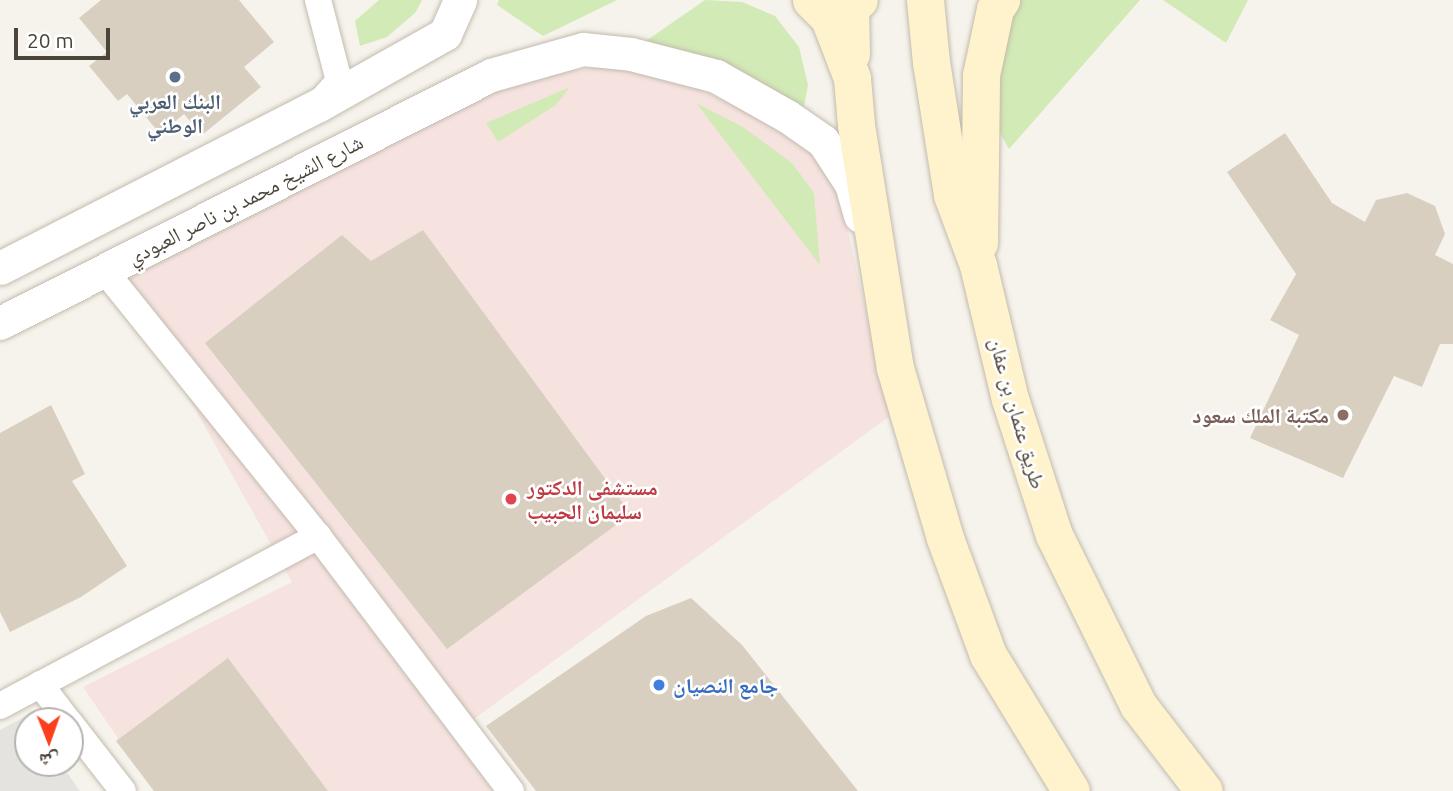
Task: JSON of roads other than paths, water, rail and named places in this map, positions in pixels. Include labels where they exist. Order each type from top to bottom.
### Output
[{"type":"main road","points":[[811,0],[829,18],[852,78]]},
{"type":"main road","points":[[859,0],[850,7],[856,125],[895,368],[916,448],[988,655],[1071,791]]},
{"type":"main road","points":[[896,0],[907,8],[931,62]]},
{"type":"main road","name":"طريق عثمان بن عفان","points":[[925,0],[931,62],[952,195],[978,265],[1010,399],[1054,535],[1138,705],[1204,791]]},
{"type":"main road","points":[[978,265],[981,75],[995,9],[1001,0]]},
{"type":"street","points":[[317,106],[339,80],[318,0]]},
{"type":"street","points":[[0,268],[317,106],[445,34],[460,0]]},
{"type":"street","name":"شارع الشيخ محمد بن ناصر العبودي","points":[[0,323],[491,75],[583,49],[631,54],[716,76],[787,116],[823,141],[851,184],[884,301]]},
{"type":"street","points":[[104,270],[317,536],[511,791]]},
{"type":"street","points":[[0,706],[317,536]]},
{"type":"street","points":[[40,684],[58,707]]},
{"type":"street","points":[[84,741],[123,791]]},
{"type":"place","name":"البنك العربي الوطني","points":[[175,77]]},
{"type":"place","name":"مكتبة الملك سعود","points":[[1343,415]]},
{"type":"place","name":"مستشفى الدكتور سليمان الحبيب","points":[[511,499]]},
{"type":"place","name":"جامع النصيان","points":[[659,685]]}]
